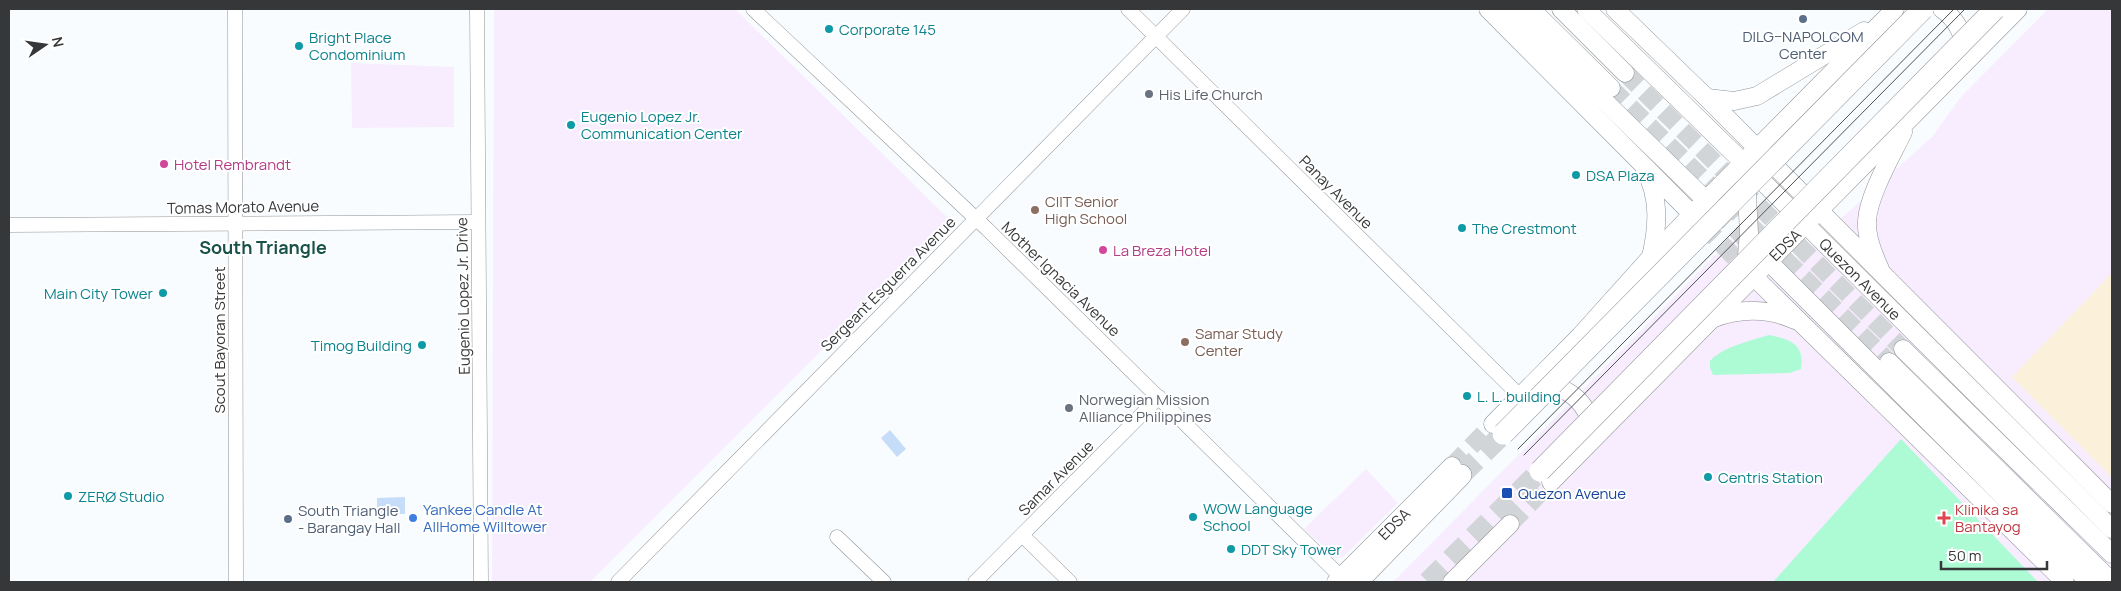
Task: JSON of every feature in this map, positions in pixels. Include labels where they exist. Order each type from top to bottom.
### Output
[{"type":"highway","points":[[1498,429],[1923,9]]},
{"type":"highway","name":"EDSA","points":[[1545,476],[2007,12]]},
{"type":"highway","name":"EDSA","points":[[1345,581],[1456,470]]},
{"type":"main road","points":[[1488,9],[1697,219]]},
{"type":"main road","points":[[1510,9],[1711,205]]},
{"type":"main road","points":[[1531,9],[1611,88]]},
{"type":"main road","points":[[1561,9],[1625,73]]},
{"type":"main road","name":"Quezon Avenue","points":[[1586,9],[1806,224],[2112,530]]},
{"type":"main road","name":"Quezon Avenue","points":[[1615,9],[1707,98],[2112,504]]},
{"type":"main road","points":[[1498,429],[1526,391],[1580,336],[1651,257],[1711,205],[1895,9]]},
{"type":"main road","points":[[1942,9],[1953,18],[1959,28],[1965,49],[1964,63]]},
{"type":"main road","points":[[1979,9],[1989,17],[2007,12]]},
{"type":"main road","name":"EDSA","points":[[1545,476],[1591,442],[1607,423],[1711,319],[1746,269],[1768,261],[1806,224],[1964,63],[2007,12]]},
{"type":"main road","points":[[1707,98],[1734,101],[1757,96],[1860,32],[1879,25]]},
{"type":"main road","points":[[1883,276],[1871,246],[1868,216],[1875,193],[1908,121]]},
{"type":"main road","points":[[1637,157],[1648,177],[1656,205],[1657,228],[1651,257]]},
{"type":"main road","points":[[1747,166],[1753,214],[1768,261]]},
{"type":"main road","points":[[1607,423],[1618,396],[1746,269],[1749,245],[1747,166]]},
{"type":"main road","points":[[1755,248],[2089,582]]},
{"type":"main road","points":[[1746,269],[1897,415],[2065,582]]},
{"type":"main road","points":[[1711,319],[1738,312],[1762,311],[1800,322]]},
{"type":"main road","points":[[1903,349],[2112,554]]},
{"type":"main road","points":[[1889,362],[2112,582]]},
{"type":"main road","points":[[1526,391],[1541,384],[1560,387],[1576,397],[1588,412],[1592,422],[1594,431],[1591,442]]},
{"type":"main road","points":[[1452,582],[1510,524]]},
{"type":"street","name":"Scout Bayoran Street","points":[[234,9],[236,582]]},
{"type":"street","name":"Eugenio Lopez Jr. Drive","points":[[477,9],[481,582]]},
{"type":"street","name":"Mother Ignacia Avenue","points":[[753,9],[976,218],[1345,581]]},
{"type":"street","name":"Panay Avenue","points":[[1128,9],[1155,37],[1526,391]]},
{"type":"street","name":"Sergeant Esguerra Avenue","points":[[618,582],[1183,9]]},
{"type":"street","name":"Tomas Morato Avenue","points":[[9,225],[478,222]]},
{"type":"street","name":"Samar Avenue","points":[[975,582],[1159,397]]},
{"type":"street","points":[[1022,535],[1070,582]]},
{"type":"street","points":[[837,537],[884,582]]},
{"type":"shaded area","points":[[494,9],[735,9],[951,221],[590,582],[492,582]]},
{"type":"shaded area","points":[[2048,9],[2112,9],[2112,582],[1393,582],[1754,216],[1797,258],[1933,136],[1960,98]]},
{"type":"shaded area","points":[[351,63],[454,67],[454,127],[352,128]]},
{"type":"shaded area","points":[[2112,273],[2112,478],[2012,377]]},
{"type":"shaded area","points":[[1366,469],[1398,503],[1343,557],[1336,558],[1304,529]]},
{"type":"green space","points":[[1769,335],[1783,338],[1798,348],[1802,361],[1801,369],[1790,373],[1713,375],[1710,361],[1722,351]]},
{"type":"green space","points":[[1901,439],[2038,582],[1773,582]]},
{"type":"water","points":[[890,430],[906,449],[897,457],[881,438]]},
{"type":"water","points":[[405,497],[405,514],[377,514],[377,498]]},
{"type":"tunnel","points":[[1625,73],[1903,349]]},
{"type":"tunnel","points":[[1611,88],[1889,362]]},
{"type":"tunnel","points":[[1716,210],[1755,248]]},
{"type":"tunnel","points":[[1703,225],[1740,263]]},
{"type":"tunnel","points":[[1452,466],[1493,424]]},
{"type":"tunnel","points":[[1461,475],[1503,434]]},
{"type":"tunnel","points":[[1428,582],[1540,471]]},
{"type":"tunnel","points":[[1510,524],[1551,482]]},
{"type":"tram line","points":[[1518,449],[1954,9]]},
{"type":"tram line","points":[[1524,455],[1965,9]]},
{"type":"place","name":"DILG–NAPOLCOM Center","points":[[1803,19]]},
{"type":"place","name":"Corporate 145","points":[[829,29]]},
{"type":"place","name":"Bright Place Condominium","points":[[299,46]]},
{"type":"place","name":"His Life Church","points":[[1149,94]]},
{"type":"place","name":"Eugenio Lopez Jr. Communication Center","points":[[571,125]]},
{"type":"place","name":"Hotel Rembrandt","points":[[164,164]]},
{"type":"place","name":"DSA Plaza","points":[[1576,175]]},
{"type":"place","name":"CIIT Senior High School","points":[[1035,210]]},
{"type":"place","name":"The Crestmont","points":[[1462,228]]},
{"type":"place","name":"La Breza Hotel","points":[[1103,250]]},
{"type":"place","name":"Main City Tower","points":[[163,293]]},
{"type":"place","name":"Samar Study Center","points":[[1185,342]]},
{"type":"place","name":"Timog Building","points":[[422,345]]},
{"type":"place","name":"L. L. building","points":[[1467,396]]},
{"type":"place","name":"Norwegian Mission Alliance Philippines","points":[[1069,408]]},
{"type":"place","name":"Centris Station","points":[[1708,477]]},
{"type":"place","name":"Quezon Avenue","points":[[1507,493]]},
{"type":"place","name":"ZERØ Studio","points":[[68,496]]},
{"type":"place","name":"WOW Language School","points":[[1193,517]]},
{"type":"place","name":"Yankee Candle At AllHome Willtower","points":[[413,518]]},
{"type":"place","name":"Klinika sa Bantayog","points":[[1944,518]]},
{"type":"place","name":"South Triangle - Barangay Hall","points":[[288,519]]},
{"type":"place","name":"DDT Sky Tower","points":[[1231,549]]},
{"type":"district","name":"South Triangle","points":[[263,247]]}]
